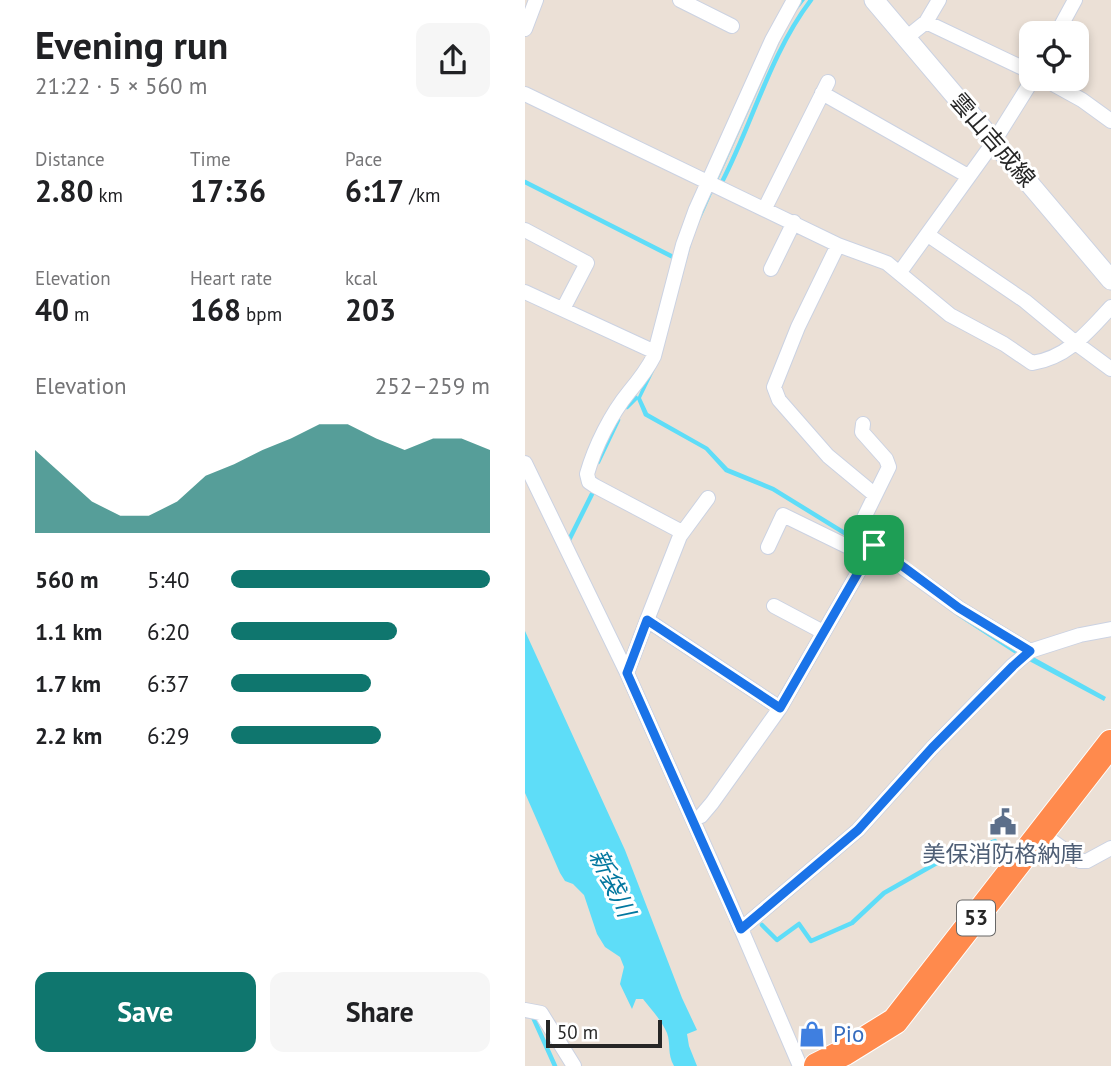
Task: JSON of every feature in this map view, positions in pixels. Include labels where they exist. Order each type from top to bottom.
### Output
[{"type":"highway","name":"53","points":[[817,1066],[895,1021],[1111,743]]},
{"type":"street","points":[[680,0],[732,26]]},
{"type":"street","points":[[682,532],[595,486],[589,482],[587,474],[606,430],[629,392],[646,372],[655,352],[683,245],[708,182],[772,40],[794,0]]},
{"type":"street","name":"雲山吉成線","points":[[874,0],[1111,281]]},
{"type":"street","points":[[906,38],[926,23],[939,0]]},
{"type":"street","points":[[1064,21],[1075,0]]},
{"type":"street","points":[[525,29],[531,5]]},
{"type":"street","points":[[926,23],[1019,66]]},
{"type":"street","points":[[765,208],[825,88],[968,176]]},
{"type":"street","points":[[900,272],[993,143],[1026,91]]},
{"type":"street","points":[[1066,91],[1111,121]]},
{"type":"street","points":[[525,94],[838,245],[880,260],[900,272],[921,293],[950,315],[1004,344],[1032,363],[1052,358],[1077,344],[1111,307]]},
{"type":"street","points":[[771,269],[794,222]]},
{"type":"street","points":[[525,230],[587,263],[563,309]]},
{"type":"street","points":[[928,235],[1025,301],[1111,369]]},
{"type":"street","points":[[838,245],[798,327],[774,387],[779,400],[828,456],[876,495]]},
{"type":"street","points":[[525,292],[655,352]]},
{"type":"street","points":[[863,424],[862,432],[889,463],[888,471],[856,534],[871,551]]},
{"type":"street","points":[[525,463],[627,673],[800,1066]]},
{"type":"street","points":[[627,673],[662,577],[682,532],[708,498]]},
{"type":"street","points":[[768,547],[783,515],[871,551],[1030,651]]},
{"type":"street","points":[[693,819],[701,816],[712,803],[780,708],[871,551]]},
{"type":"street","points":[[774,606],[823,632]]},
{"type":"street","points":[[647,620],[780,708]]},
{"type":"street","points":[[741,929],[858,830],[932,748],[1030,651],[1080,635],[1111,629]]},
{"type":"street","points":[[1042,834],[1080,861],[1087,861],[1111,848]]},
{"type":"street","points":[[525,1010],[541,1013],[574,1066]]},
{"type":"water","points":[[799,0],[805,0],[794,14],[780,41],[694,234],[659,361],[641,398],[648,413],[708,447],[728,468],[774,487],[852,535],[850,539],[772,491],[725,472],[705,450],[644,416],[637,399],[654,360],[682,259],[743,113]]},
{"type":"water","points":[[891,567],[1017,648],[1106,697],[1104,701],[1014,653],[957,616]]},
{"type":"water","name":"新袋川","points":[[525,631],[625,850],[697,1030],[687,1034],[697,1066],[674,1066],[667,1033],[656,1015],[643,999],[636,999],[632,1009],[620,984],[624,967],[620,957],[605,947],[597,934],[584,895],[573,884],[565,881],[560,873],[525,793]]},
{"type":"waterway","points":[[722,182],[773,65],[811,0]]},
{"type":"waterway","points":[[525,182],[677,259]]},
{"type":"waterway","points":[[627,407],[636,398]]},
{"type":"waterway","points":[[598,462],[618,420]]},
{"type":"waterway","points":[[569,540],[594,490]]},
{"type":"waterway","points":[[762,925],[777,940],[799,924],[811,941],[852,923],[884,893],[935,864],[995,841]]},
{"type":"waterway","points":[[532,1015],[555,1066]]},
{"type":"place","name":"美保消防格納庫","points":[[1003,822]]},
{"type":"place","name":"Pio","points":[[812,1034]]},
{"type":"route","points":[[874,545],[959,608],[1030,651],[932,748],[858,830],[741,929],[627,673],[647,620],[780,708],[874,545]]}]
